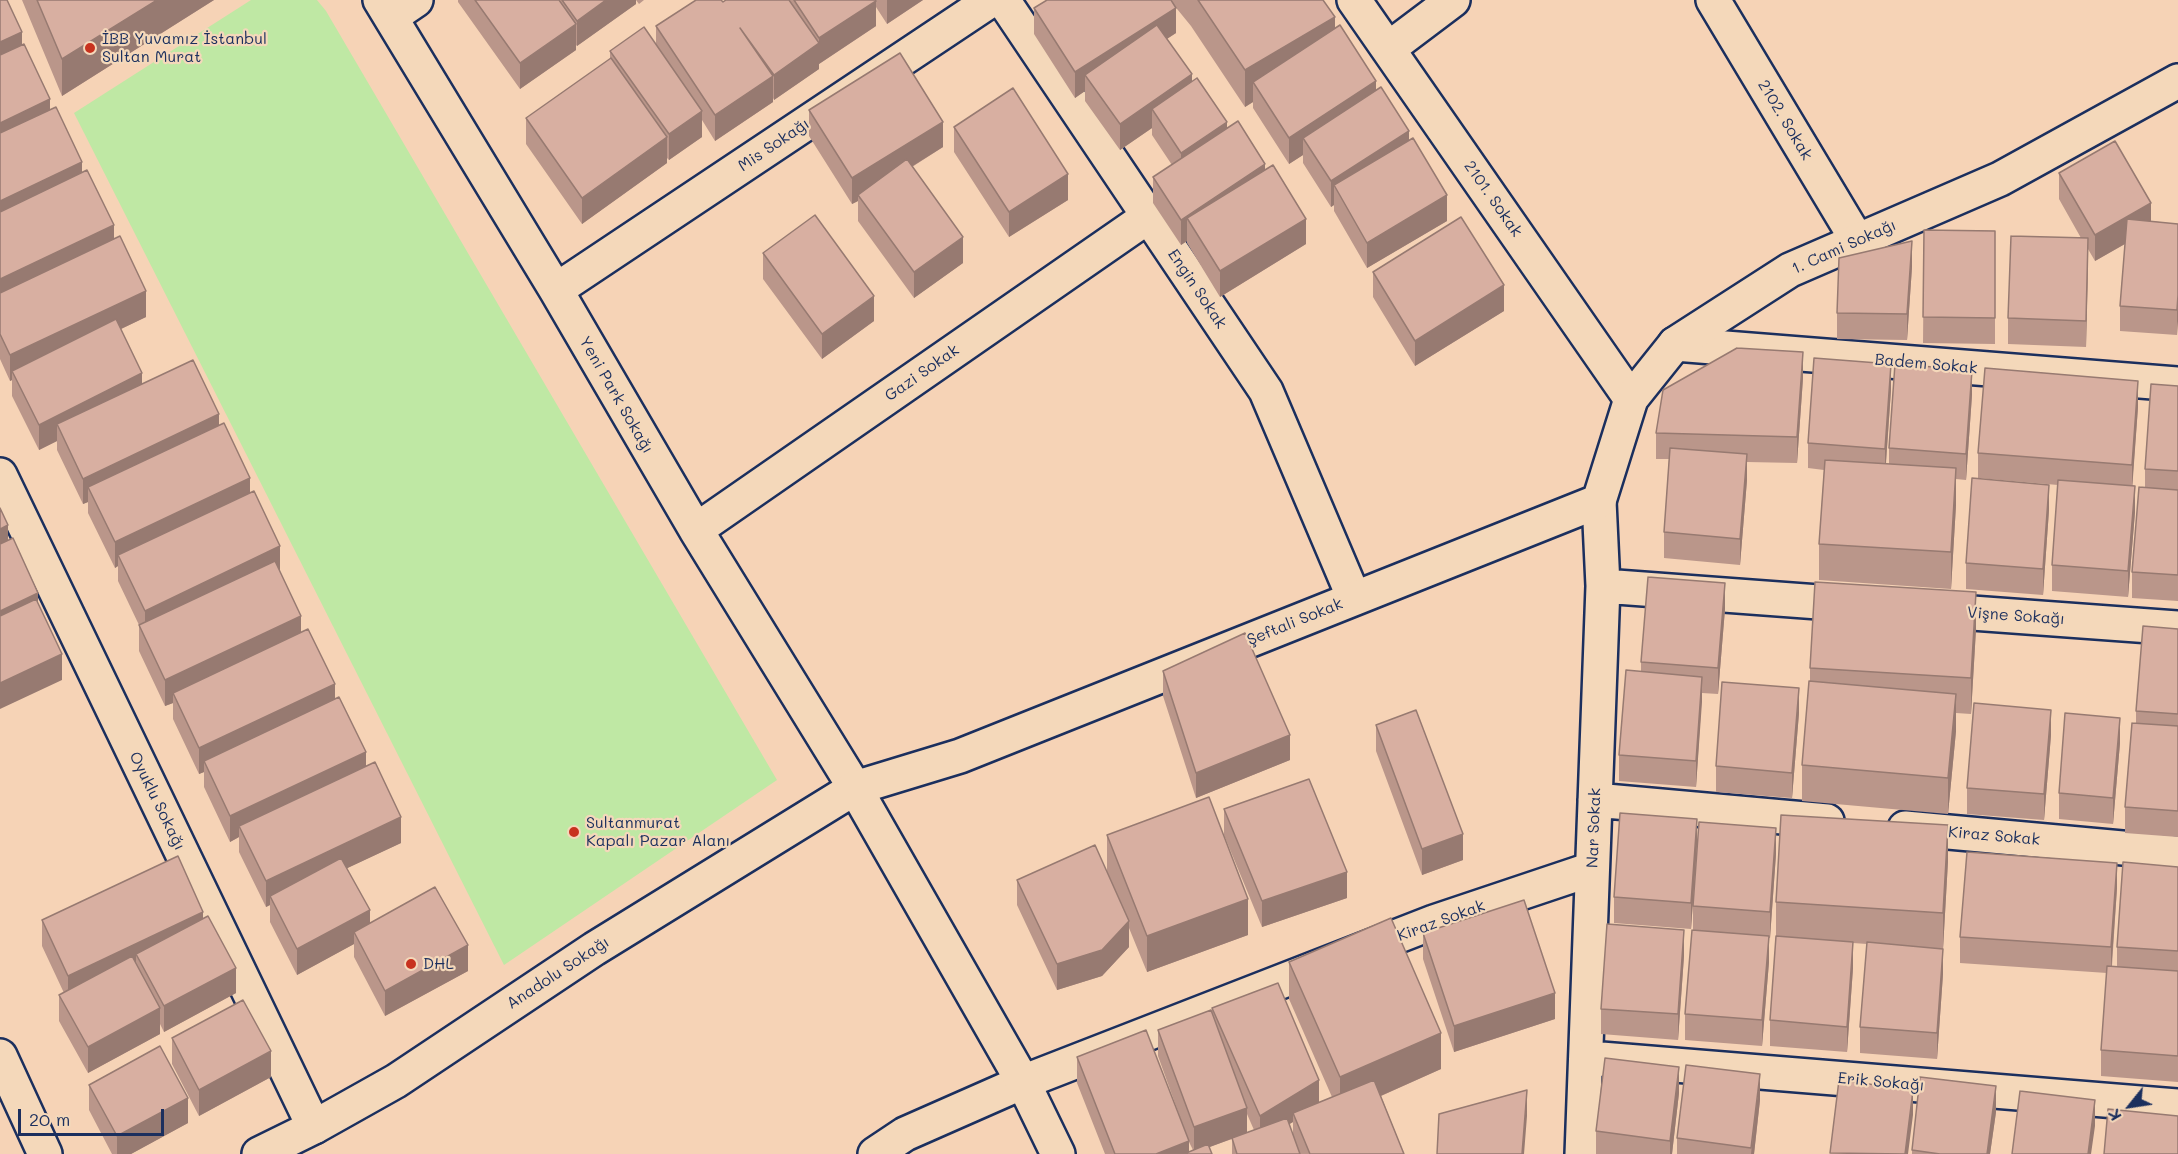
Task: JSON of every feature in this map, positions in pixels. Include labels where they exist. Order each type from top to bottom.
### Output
[{"type":"street","name":"Mis Sokağı","points":[[556,290],[991,0]]},
{"type":"street","name":"Engin Sokak","points":[[1003,0],[1266,391],[1354,598]]},
{"type":"street","name":"2101. Sokak","points":[[1354,0],[1631,399]]},
{"type":"street","points":[[1388,49],[1453,0]]},
{"type":"street","name":"2102. Sokak","points":[[1713,0],[1857,240]]},
{"type":"street","name":"Yeni Park Sokağı","points":[[396,6],[616,395],[855,788],[1023,1082],[1058,1154]]},
{"type":"street","name":"1. Cami Sokağı","points":[[1599,501],[1631,399],[1675,344],[1790,270],[2000,179],[2178,81]]},
{"type":"street","name":"Gazi Sokak","points":[[696,530],[1149,216]]},
{"type":"street","name":"Badem Sokak","points":[[1675,344],[2178,384]]},
{"type":"street","name":"Oyuklu Sokağı","points":[[0,475],[314,1126]]},
{"type":"street","name":"Şeftali Sokak","points":[[855,788],[960,756],[1599,501]]},
{"type":"street","name":"Nar Sokak","points":[[1582,1154],[1603,586],[1599,501]]},
{"type":"street","name":"Vişne Sokağı","points":[[1603,586],[2178,628]]},
{"type":"street","name":"Anadolu Sokağı","points":[[259,1154],[396,1081],[594,949],[855,788]]},
{"type":"street","name":"Kiraz Sokak","points":[[1595,800],[2178,853]]},
{"type":"street","name":"Kiraz Sokak","points":[[875,1154],[905,1134],[1023,1082],[1434,922],[1592,869]]},
{"type":"street","points":[[0,1056],[45,1154]]},
{"type":"street","name":"Erik Sokağı","points":[[1585,1058],[2178,1106]]},
{"type":"green space","points":[[251,0],[317,0],[326,11],[777,780],[504,965],[74,113]]},
{"type":"building","points":[[0,0],[7,0],[22,32],[0,42]]},
{"type":"building","points":[[37,0],[157,0],[62,59]]},
{"type":"building","points":[[475,0],[559,0],[576,24],[520,63]]},
{"type":"building","points":[[562,0],[606,0],[577,21]]},
{"type":"building","points":[[696,0],[721,0],[723,2],[726,0],[789,0],[819,43],[774,75],[740,28],[773,76],[715,115],[656,26]]},
{"type":"building","points":[[794,0],[875,0],[876,1],[819,38]]},
{"type":"building","points":[[1047,0],[1171,0],[1176,8],[1075,72],[1034,8]]},
{"type":"building","points":[[1198,0],[1323,0],[1335,17],[1245,70]]},
{"type":"building","points":[[1157,25],[1192,74],[1120,124],[1085,75]]},
{"type":"building","points":[[1340,25],[1376,81],[1289,138],[1253,82]]},
{"type":"building","points":[[644,27],[702,111],[669,134],[610,51]]},
{"type":"building","points":[[24,44],[50,99],[0,123],[0,55]]},
{"type":"building","points":[[900,53],[943,122],[852,178],[809,110]]},
{"type":"building","points":[[611,58],[667,137],[582,198],[526,118]]},
{"type":"building","points":[[1197,78],[1227,122],[1181,153],[1152,109]]},
{"type":"building","points":[[1381,87],[1409,131],[1331,181],[1303,138]]},
{"type":"building","points":[[1013,88],[1068,174],[1009,212],[954,127]]},
{"type":"building","points":[[56,107],[82,162],[0,201],[0,133]]},
{"type":"building","points":[[1238,121],[1265,164],[1181,220],[1153,177]]},
{"type":"building","points":[[1413,138],[1447,195],[1367,243],[1334,185]]},
{"type":"building","points":[[2115,141],[2151,203],[2095,235],[2059,173]]},
{"type":"building","points":[[907,159],[963,237],[914,272],[858,195]]},
{"type":"building","points":[[1273,165],[1306,219],[1220,271],[1187,218]]},
{"type":"building","points":[[87,170],[114,225],[0,279],[0,212]]},
{"type":"building","points":[[815,215],[874,296],[822,334],[763,253]]},
{"type":"building","points":[[1461,217],[1504,285],[1415,341],[1373,272]]},
{"type":"building","points":[[2127,219],[2178,224],[2177,310],[2120,306]]},
{"type":"building","points":[[1924,230],[1995,231],[1995,318],[1923,317]]},
{"type":"building","points":[[120,236],[146,291],[10,355],[0,334],[0,293]]},
{"type":"building","points":[[2011,236],[2088,238],[2086,321],[2008,318]]},
{"type":"building","points":[[1912,241],[1907,314],[1837,313],[1839,258]]},
{"type":"building","points":[[116,319],[142,373],[39,425],[12,371]]},
{"type":"building","points":[[1737,348],[1803,352],[1797,437],[1656,433],[1663,390]]},
{"type":"building","points":[[1814,358],[1891,364],[1885,449],[1808,443]]},
{"type":"building","points":[[193,360],[219,414],[83,479],[57,424]]},
{"type":"building","points":[[1895,364],[1972,370],[1966,454],[1889,448]]},
{"type":"building","points":[[1985,368],[2138,381],[2132,465],[1978,453]]},
{"type":"building","points":[[2151,384],[2178,386],[2178,471],[2145,469]]},
{"type":"building","points":[[224,423],[250,478],[115,542],[88,487]]},
{"type":"building","points":[[1670,448],[1747,454],[1740,539],[1664,532]]},
{"type":"building","points":[[1825,460],[1956,468],[1951,552],[1819,544]]},
{"type":"building","points":[[1972,478],[2049,485],[2043,569],[1966,563]]},
{"type":"building","points":[[2058,480],[2135,486],[2128,571],[2052,565]]},
{"type":"building","points":[[2139,487],[2178,490],[2178,575],[2132,572]]},
{"type":"building","points":[[254,491],[280,546],[145,611],[118,555]]},
{"type":"building","points":[[0,508],[8,525],[0,529]]},
{"type":"building","points":[[13,538],[38,593],[0,611],[0,544]]},
{"type":"building","points":[[275,561],[301,616],[165,680],[139,625]]},
{"type":"building","points":[[1648,577],[1725,583],[1718,668],[1641,662]]},
{"type":"building","points":[[1815,582],[1976,592],[1971,678],[1810,668]]},
{"type":"building","points":[[36,599],[62,654],[0,683],[0,616]]},
{"type":"building","points":[[2143,626],[2178,629],[2178,714],[2136,711]]},
{"type":"building","points":[[308,629],[335,684],[199,748],[173,693]]},
{"type":"building","points":[[1245,633],[1290,735],[1196,773],[1163,671]]},
{"type":"building","points":[[1626,670],[1702,677],[1696,761],[1619,755]]},
{"type":"building","points":[[1809,681],[1956,694],[1948,778],[1802,765]]},
{"type":"building","points":[[1722,682],[1799,688],[1792,773],[1716,766]]},
{"type":"building","points":[[339,697],[366,752],[230,816],[204,761]]},
{"type":"building","points":[[1974,703],[2051,710],[2044,794],[1967,788]]},
{"type":"building","points":[[1416,710],[1463,834],[1422,849],[1376,725]]},
{"type":"building","points":[[2065,713],[2120,718],[2113,798],[2059,793]]},
{"type":"building","points":[[2132,723],[2178,726],[2178,811],[2125,807]]},
{"type":"building","points":[[375,762],[401,817],[266,881],[239,826]]},
{"type":"building","points":[[1309,779],[1347,872],[1262,901],[1224,809]]},
{"type":"building","points":[[1209,797],[1248,899],[1147,936],[1107,835]]},
{"type":"building","points":[[1620,813],[1697,819],[1691,903],[1614,897]]},
{"type":"building","points":[[1781,815],[1948,825],[1943,913],[1776,902]]},
{"type":"building","points":[[1699,822],[1776,828],[1770,912],[1693,906]]},
{"type":"building","points":[[1095,845],[1129,921],[1102,950],[1057,964],[1017,880]]},
{"type":"building","points":[[1967,852],[2117,863],[2111,947],[1960,937]]},
{"type":"building","points":[[178,856],[203,912],[68,976],[42,920]]},
{"type":"building","points":[[341,858],[370,910],[297,949],[270,896]]},
{"type":"building","points":[[2123,862],[2178,867],[2178,951],[2117,947]]},
{"type":"building","points":[[435,887],[468,945],[385,991],[354,932]]},
{"type":"building","points":[[1524,900],[1555,993],[1454,1026],[1423,933]]},
{"type":"building","points":[[208,916],[236,968],[164,1006],[136,954]]},
{"type":"building","points":[[1391,918],[1441,1033],[1340,1077],[1289,962]]},
{"type":"building","points":[[1607,924],[1684,930],[1678,1014],[1601,1009]]},
{"type":"building","points":[[1692,930],[1769,936],[1762,1020],[1685,1014]]},
{"type":"building","points":[[1776,936],[1853,942],[1847,1027],[1770,1020]]},
{"type":"building","points":[[1867,942],[1943,949],[1937,1033],[1860,1027]]},
{"type":"building","points":[[132,956],[160,1008],[88,1047],[59,995]]},
{"type":"building","points":[[2107,966],[2178,971],[2178,1056],[2101,1050]]},
{"type":"building","points":[[1278,983],[1319,1080],[1260,1116],[1212,1008]]},
{"type":"building","points":[[243,1000],[271,1051],[199,1090],[172,1038]]},
{"type":"building","points":[[1211,1010],[1247,1108],[1194,1127],[1158,1030]]},
{"type":"building","points":[[1146,1030],[1189,1141],[1156,1154],[1115,1154],[1077,1057]]},
{"type":"building","points":[[160,1046],[188,1098],[117,1136],[89,1085]]},
{"type":"building","points":[[1605,1058],[1679,1067],[1670,1141],[1596,1131]]},
{"type":"building","points":[[1686,1065],[1760,1074],[1751,1148],[1677,1138]]},
{"type":"building","points":[[1920,1077],[1996,1086],[1987,1154],[1940,1154],[1912,1150]]},
{"type":"building","points":[[1374,1080],[1404,1154],[1310,1154],[1293,1113]]},
{"type":"building","points":[[1839,1080],[1913,1090],[1905,1154],[1830,1153]]},
{"type":"building","points":[[1527,1090],[1522,1154],[1437,1154],[1439,1114]]},
{"type":"building","points":[[2020,1091],[2095,1100],[2088,1154],[2012,1154]]},
{"type":"building","points":[[2108,1109],[2178,1116],[2178,1154],[2104,1154]]},
{"type":"building","points":[[1287,1118],[1300,1154],[1237,1154],[1232,1138]]},
{"type":"building","points":[[1208,1144],[1212,1154],[1184,1154]]},
{"type":"place","name":"İBB Yuvamız İstanbul Sultan Murat","points":[[90,48]]},
{"type":"place","name":"Sultanmurat Kapalı Pazar Alanı","points":[[574,832]]},
{"type":"place","name":"DHL","points":[[411,964]]}]
